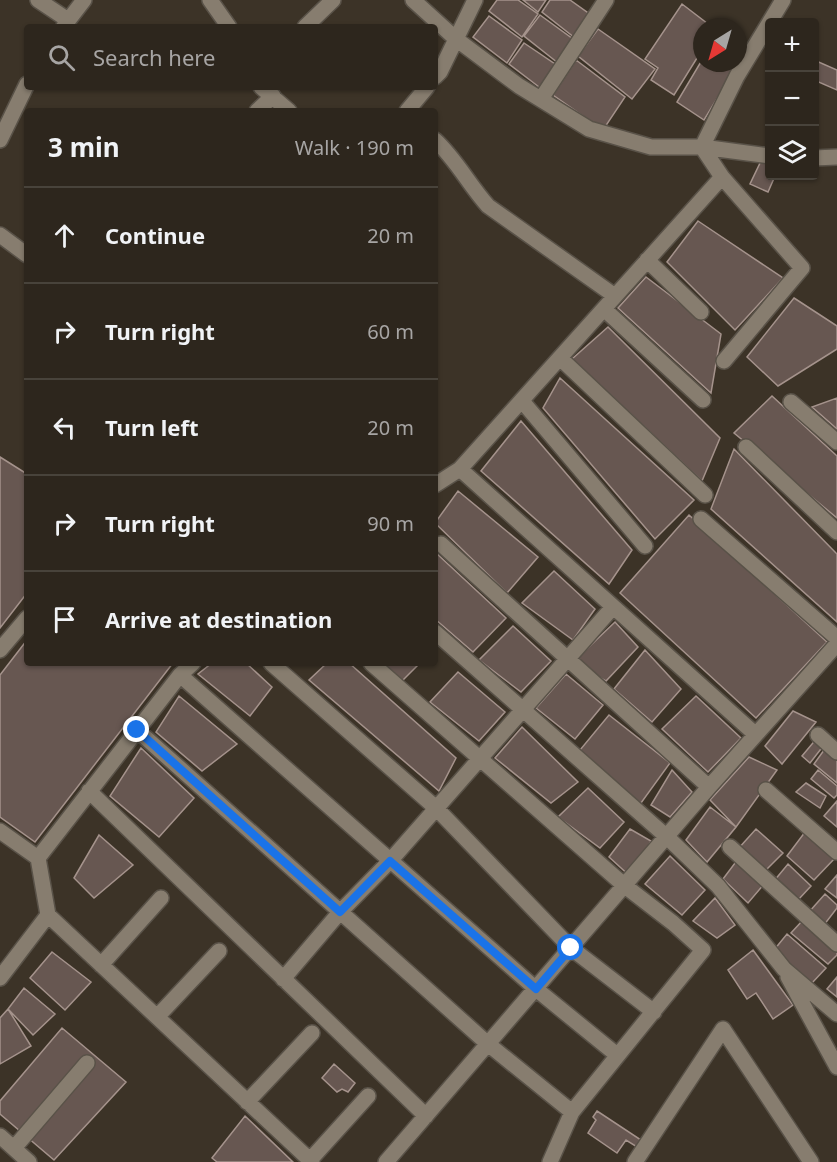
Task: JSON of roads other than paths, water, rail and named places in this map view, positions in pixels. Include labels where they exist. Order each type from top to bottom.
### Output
[{"type":"street","points":[[39,0],[66,23],[84,0]]},
{"type":"street","points":[[210,0],[227,24]]},
{"type":"street","points":[[308,24],[333,0]]},
{"type":"street","points":[[413,0],[456,39],[519,86],[589,129],[651,147],[702,147],[765,155]]},
{"type":"street","points":[[438,72],[475,0]]},
{"type":"street","points":[[541,99],[606,0]]},
{"type":"street","points":[[702,147],[738,76],[783,0]]},
{"type":"street","points":[[0,140],[24,90]]},
{"type":"street","points":[[410,108],[424,90]]},
{"type":"street","points":[[259,108],[267,92],[286,108]]},
{"type":"street","points":[[438,143],[451,157],[474,191],[493,210],[615,296]]},
{"type":"street","points":[[702,147],[722,177],[802,268],[724,361]]},
{"type":"street","points":[[819,158],[835,157]]},
{"type":"street","points":[[438,483],[460,469],[722,177]]},
{"type":"street","points":[[0,235],[24,253]]},
{"type":"street","points":[[647,260],[700,312]]},
{"type":"street","points":[[604,309],[702,400]]},
{"type":"street","points":[[560,358],[705,495]]},
{"type":"street","points":[[522,401],[645,546]]},
{"type":"street","points":[[791,402],[837,442]]},
{"type":"street","points":[[746,447],[837,532]]},
{"type":"street","points":[[460,469],[755,734]]},
{"type":"street","points":[[701,519],[837,638]]},
{"type":"street","points":[[441,544],[709,786]]},
{"type":"street","points":[[283,979],[340,912],[390,861],[613,607]]},
{"type":"street","points":[[0,650],[24,622]]},
{"type":"street","points":[[438,635],[667,837],[718,886],[784,969],[837,1067]]},
{"type":"street","points":[[386,1162],[709,786],[837,644]]},
{"type":"street","points":[[38,858],[180,675],[190,666]]},
{"type":"street","points":[[275,666],[436,808],[571,948],[654,1012]]},
{"type":"street","points":[[373,666],[625,886],[673,923],[703,950],[572,1112],[550,1162]]},
{"type":"street","points":[[180,675],[536,989],[617,1055]]},
{"type":"street","points":[[137,730],[488,1044],[572,1112]]},
{"type":"street","points":[[818,735],[837,752]]},
{"type":"street","points":[[766,790],[837,852]]},
{"type":"street","points":[[89,791],[426,1116]]},
{"type":"street","points":[[0,831],[38,858],[48,915],[311,1161],[368,1096]]},
{"type":"street","points":[[730,847],[837,944]]},
{"type":"street","points":[[101,965],[161,898]]},
{"type":"street","points":[[0,978],[48,915]]},
{"type":"street","points":[[157,1017],[219,951]]},
{"type":"street","points":[[784,969],[837,1014]]},
{"type":"street","points":[[634,1162],[723,1029],[803,1159]]},
{"type":"street","points":[[247,1102],[312,1033]]},
{"type":"street","points":[[14,1148],[87,1064]]},
{"type":"street","points":[[0,1137],[29,1162]]}]
